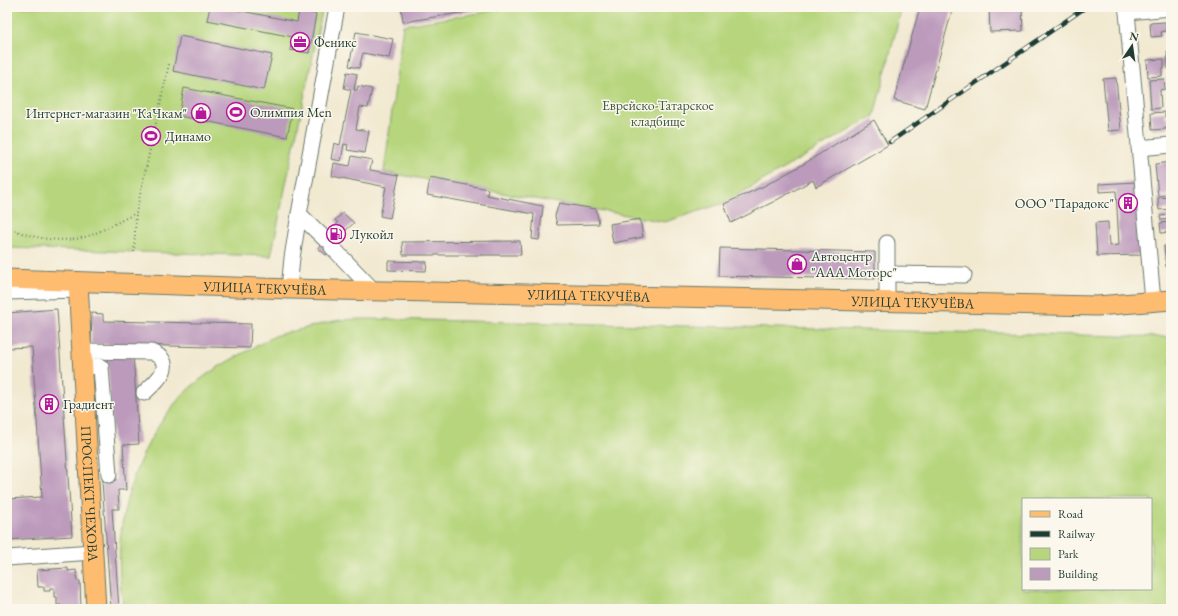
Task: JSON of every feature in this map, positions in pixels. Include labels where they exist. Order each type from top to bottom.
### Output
[{"type":"main road","name":"УЛИЦА ТЕКУЧЁВА","points":[[7,279],[78,286],[374,290],[1097,306],[1162,301]]},
{"type":"main road","name":"ПРОСПЕКТ ЧЕХОВА","points":[[78,286],[96,609]]},
{"type":"street","points":[[289,289],[298,214],[337,7]]},
{"type":"street","points":[[1162,301],[1139,148],[1128,9],[1171,8]]},
{"type":"street","points":[[1139,148],[1171,145]]},
{"type":"street","points":[[298,214],[329,243],[374,290]]},
{"type":"street","points":[[887,243],[887,302]]},
{"type":"street","points":[[887,274],[964,275]]},
{"type":"street","points":[[7,292],[78,286]]},
{"type":"street","points":[[82,359],[151,352],[157,354],[164,364],[164,370],[162,376],[144,394]]},
{"type":"street","points":[[82,359],[101,367],[108,475]]},
{"type":"street","points":[[7,558],[93,552]]},
{"type":"path","points":[[134,252],[136,214],[169,64]]},
{"type":"path","points":[[7,227],[28,236],[49,239],[77,239],[95,233],[136,214]]},
{"type":"green space","name":"Динамо","points":[[7,7],[323,7],[271,256],[7,248]]},
{"type":"green space","name":"Еврейско-Татарское кладбище","points":[[517,7],[902,7],[874,116],[724,203],[665,222],[384,172],[403,25]]},
{"type":"green space","points":[[350,319],[1171,337],[1171,609],[124,609],[120,582],[119,556],[121,529],[126,502],[134,476],[144,452],[157,428],[173,406],[190,388],[209,373],[275,336],[335,321]]},
{"type":"building","points":[[210,7],[222,7],[297,22],[299,11],[316,14],[309,53],[290,50],[293,37],[207,20]]},
{"type":"building","points":[[401,7],[491,7],[491,8],[403,22]]},
{"type":"building","points":[[920,7],[953,7],[925,109],[894,100]]},
{"type":"building","points":[[989,7],[1022,7],[1023,31],[990,32]]},
{"type":"building","points":[[1165,22],[1166,31],[1161,32],[1162,36],[1151,37],[1150,23]]},
{"type":"building","points":[[1168,27],[1171,27],[1171,39],[1169,39]]},
{"type":"building","points":[[356,32],[393,39],[389,58],[363,53],[359,68],[349,66]]},
{"type":"building","points":[[180,36],[272,55],[264,90],[173,71]]},
{"type":"building","points":[[1167,52],[1171,52],[1171,69],[1168,69]]},
{"type":"building","points":[[1164,59],[1162,76],[1148,77],[1147,60]]},
{"type":"building","points":[[347,72],[357,74],[354,90],[357,90],[358,86],[372,89],[368,108],[360,107],[356,129],[369,131],[365,153],[347,150],[348,145],[344,144],[341,161],[331,159],[334,143],[340,145],[351,90],[344,88]]},
{"type":"building","points":[[1116,78],[1121,130],[1108,131],[1103,79]]},
{"type":"building","points":[[1168,78],[1171,78],[1171,93],[1169,93]]},
{"type":"building","points":[[1164,79],[1165,89],[1160,90],[1161,108],[1151,109],[1149,80]]},
{"type":"building","name":"Олимпия Men","points":[[184,88],[293,109],[287,137],[179,116]]},
{"type":"building","points":[[1165,112],[1165,117],[1168,117],[1169,127],[1166,127],[1166,129],[1152,130],[1151,113]]},
{"type":"building","points":[[874,120],[888,145],[816,187],[813,180],[731,223],[724,204],[764,186],[802,165]]},
{"type":"building","points":[[352,156],[372,160],[370,170],[399,175],[390,218],[380,216],[386,187],[332,176],[334,163],[350,166]]},
{"type":"building","points":[[1171,162],[1171,195],[1158,196],[1155,164]]},
{"type":"building","points":[[430,178],[488,189],[487,195],[543,206],[539,240],[532,239],[534,214],[427,195]]},
{"type":"building","name":"ООО \"Парадокс\"","points":[[1137,182],[1141,255],[1097,256],[1095,223],[1108,222],[1109,246],[1119,245],[1116,191],[1099,192],[1099,184]]},
{"type":"building","points":[[1171,197],[1171,209],[1159,210],[1158,198]]},
{"type":"building","points":[[559,203],[596,209],[599,224],[557,225],[555,216]]},
{"type":"building","name":"Лукойл","points":[[343,213],[354,223],[347,229],[326,255],[318,248],[338,223],[335,220]]},
{"type":"building","points":[[1171,215],[1171,219],[1161,220],[1160,216]]},
{"type":"building","points":[[640,219],[643,237],[613,243],[610,224]]},
{"type":"building","points":[[1171,222],[1171,232],[1161,233],[1160,223]]},
{"type":"building","points":[[520,241],[521,255],[403,255],[402,242]]},
{"type":"building","points":[[1171,245],[1171,266],[1166,267],[1164,246]]},
{"type":"building","name":"Автоцентр \"ААА Моторс\"","points":[[720,248],[875,252],[875,279],[719,276]]},
{"type":"building","points":[[388,261],[427,262],[426,271],[388,270]]},
{"type":"building","name":"Градиент","points":[[57,309],[72,536],[7,540],[7,499],[42,497],[32,347],[7,348],[7,313]]},
{"type":"building","points":[[92,313],[103,314],[103,321],[251,324],[250,348],[91,344]]},
{"type":"building","points":[[133,353],[139,444],[123,445],[126,490],[118,490],[119,509],[112,509],[119,609],[111,609],[102,481],[116,480],[107,355]]},
{"type":"building","points":[[68,568],[68,571],[76,570],[77,581],[80,581],[81,609],[61,609],[61,605],[57,605],[57,597],[54,597],[54,588],[50,588],[50,591],[44,591],[44,587],[38,587],[37,570]]},
{"type":"railway","points":[[890,142],[1086,7]]},
{"type":"place","name":"Феникс","points":[[300,42]]},
{"type":"place","name":"Олимпия Men","points":[[236,112]]},
{"type":"place","name":"Интернет-магазин \"КаЧкам\"","points":[[201,113]]},
{"type":"place","name":"Динамо","points":[[151,136]]},
{"type":"place","name":"ООО \"Парадокс\"","points":[[1128,203]]},
{"type":"place","name":"Лукойл","points":[[336,234]]},
{"type":"place","name":"Автоцентр \"ААА Моторс\"","points":[[797,264]]},
{"type":"place","name":"Градиент","points":[[49,404]]}]
